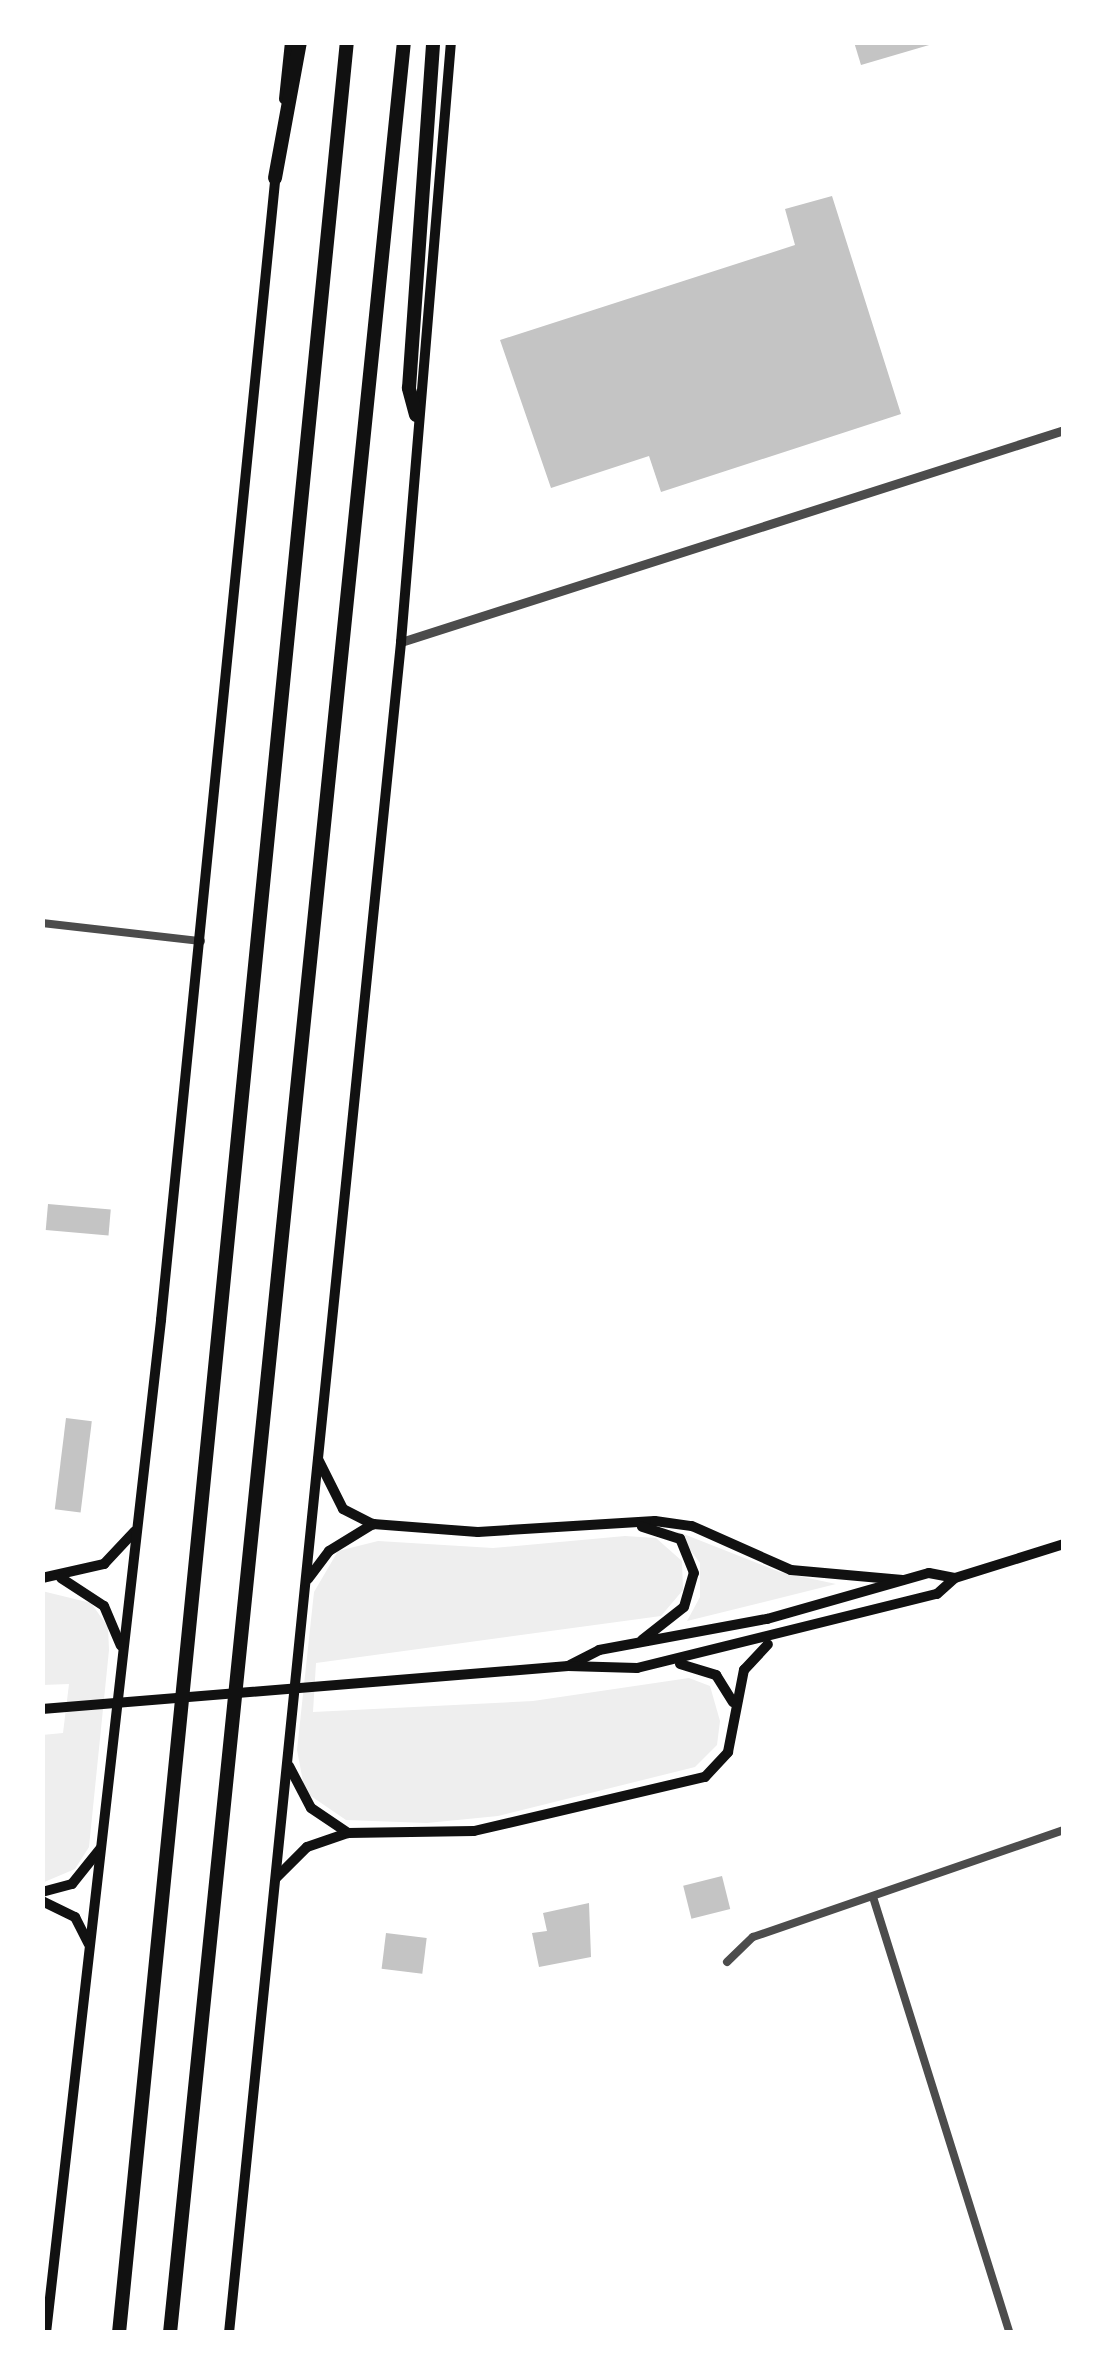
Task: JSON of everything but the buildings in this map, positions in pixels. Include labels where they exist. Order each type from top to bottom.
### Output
[{"type":"highway","points":[[275,178],[300,42]]},
{"type":"highway","points":[[118,2333],[347,42]]},
{"type":"highway","points":[[170,2333],[404,42]]},
{"type":"highway","points":[[416,416],[409,388],[434,42]]},
{"type":"main road","points":[[46,2333],[201,941],[290,42]]},
{"type":"main road","points":[[229,2333],[401,642],[416,416],[451,42]]},
{"type":"main road","points":[[316,1453],[343,1509],[373,1524],[478,1532],[621,1523],[692,1526],[815,1575],[903,1580],[955,1578],[1064,1544]]},
{"type":"main road","points":[[621,1523],[680,1539],[694,1573],[672,1622],[634,1644]]},
{"type":"main road","points":[[303,1589],[328,1551],[373,1524]]},
{"type":"main road","points":[[42,1578],[104,1564],[137,1528]]},
{"type":"main road","points":[[58,1576],[104,1606],[124,1656]]},
{"type":"main road","points":[[568,1666],[602,1673],[772,1641],[937,1594],[955,1578]]},
{"type":"main road","points":[[42,1709],[568,1666],[634,1644],[903,1580]]},
{"type":"main road","points":[[274,1880],[307,1847],[348,1833],[474,1831],[672,1790],[705,1777],[728,1752],[744,1670],[772,1641]]},
{"type":"main road","points":[[669,1662],[716,1675],[734,1706]]},
{"type":"main road","points":[[287,1761],[311,1808],[348,1833]]},
{"type":"main road","points":[[91,1953],[75,1916],[42,1896],[91,1868],[104,1841]]},
{"type":"street","points":[[401,642],[1064,430]]},
{"type":"street","points":[[42,923],[201,941]]},
{"type":"street","points":[[727,1962],[753,1937],[1064,1830]]},
{"type":"street","points":[[873,1897],[1010,2333]]},
{"type":"shaded area","points":[[676,1531],[780,1572],[836,1584],[687,1621],[700,1597],[700,1563]]},
{"type":"shaded area","points":[[625,1536],[656,1538],[682,1561],[683,1590],[661,1616],[316,1663],[313,1712],[533,1701],[689,1678],[710,1686],[720,1721],[717,1745],[695,1767],[498,1816],[427,1823],[346,1820],[305,1792],[297,1750],[314,1592],[338,1551],[378,1541],[493,1548]]},
{"type":"shaded area","points":[[42,1591],[91,1603],[108,1627],[109,1650],[89,1847],[75,1869],[42,1883],[42,1735],[63,1733],[69,1684],[42,1685]]}]
